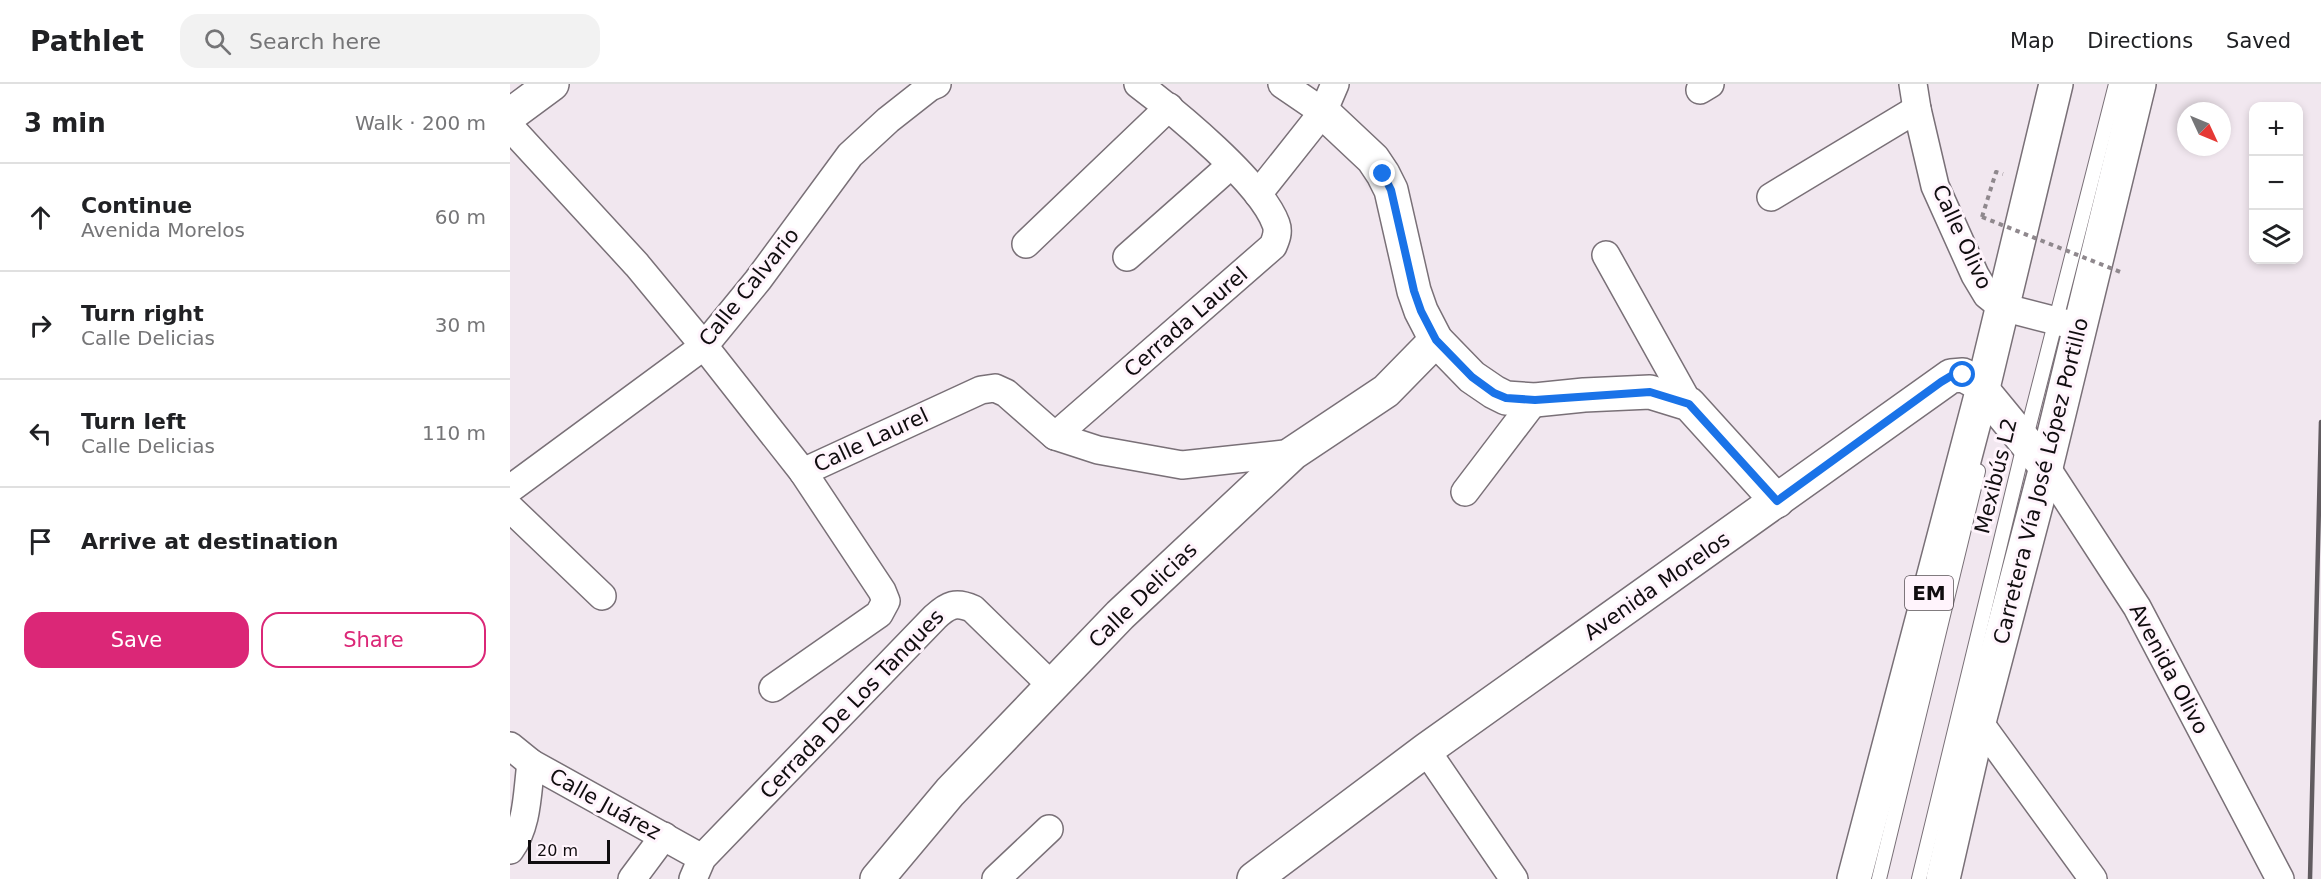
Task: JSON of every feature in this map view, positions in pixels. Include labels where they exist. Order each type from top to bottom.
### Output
[{"type":"main road","points":[[510,115],[552,84]]},
{"type":"main road","name":"EM","points":[[1854,879],[1991,402],[2013,310],[2056,84]]},
{"type":"main road","name":"Carretera Vía José López Portillo","points":[[1943,879],[1979,722],[2046,467],[2068,324],[2139,84]]},
{"type":"main road","points":[[1329,98],[1373,159],[1391,190],[1414,291],[1436,340],[1472,377],[1494,393],[1506,398],[1535,400],[1650,392],[1689,404],[1777,501]]},
{"type":"main road","name":"Calle Delicias","points":[[876,879],[950,792],[1120,615],[1293,453],[1386,391],[1436,340]]},
{"type":"main road","name":"Avenida Morelos","points":[[1254,879],[1426,750],[1946,379],[1963,375],[1991,402],[2046,467]]},
{"type":"street","name":"Calle Calvario","points":[[510,489],[704,346],[758,280],[850,156],[888,120],[937,84]]},
{"type":"street","points":[[1138,84],[1169,107],[1231,165],[1258,194],[1329,98],[1282,84]]},
{"type":"street","points":[[1771,197],[1915,96]]},
{"type":"street","name":"Calle Olivo","points":[[1915,96],[1935,186],[1975,274],[1987,295],[2013,310]]},
{"type":"street","points":[[1026,244],[1169,107]]},
{"type":"street","name":"Calle Laurel","points":[[510,127],[637,265],[803,471],[981,390],[995,388],[1006,393],[1055,436],[1098,450],[1182,465],[1293,453]]},
{"type":"street","points":[[1127,257],[1231,165]]},
{"type":"street","name":"Cerrada Laurel","points":[[1055,436],[1273,246],[1277,236],[1276,224],[1258,194]]},
{"type":"street","points":[[1606,255],[1689,404]]},
{"type":"street","points":[[2013,310],[2068,324]]},
{"type":"street","points":[[1465,492],[1535,400]]},
{"type":"street","name":"Avenida Olivo","points":[[2046,467],[2137,607],[2280,879]]},
{"type":"street","points":[[773,688],[879,614],[886,601],[882,591],[803,471]]},
{"type":"street","points":[[510,508],[602,596]]},
{"type":"street","name":"Cerrada De Los Tanques","points":[[697,869],[935,616],[947,606],[961,603],[973,609],[1051,685]]},
{"type":"street","points":[[1979,722],[2093,879]]},
{"type":"street","name":"Calle Juárez","points":[[510,746],[531,764],[664,836],[697,869]]},
{"type":"street","points":[[1426,750],[1514,879]]},
{"type":"street","points":[[510,850],[523,825],[531,764]]},
{"type":"street","points":[[996,879],[1049,828]]},
{"type":"street","points":[[632,879],[664,836]]},
{"type":"lane","name":"Mexibús L2","points":[[1919,879],[2025,441],[2068,324],[2116,84]]},
{"type":"lane","name":"Mexibús L2","points":[[1879,879],[1980,461]]},
{"type":"path","points":[[1996,172],[1982,217],[2123,273]]},
{"type":"railway","points":[[2310,879],[2321,422]]},
{"type":"route","points":[[1383,174],[1391,190],[1414,291],[1421,311],[1436,340],[1472,377],[1494,393],[1506,398],[1535,400],[1650,392],[1689,404],[1777,501],[1941,382],[1951,376],[1963,375]]}]
